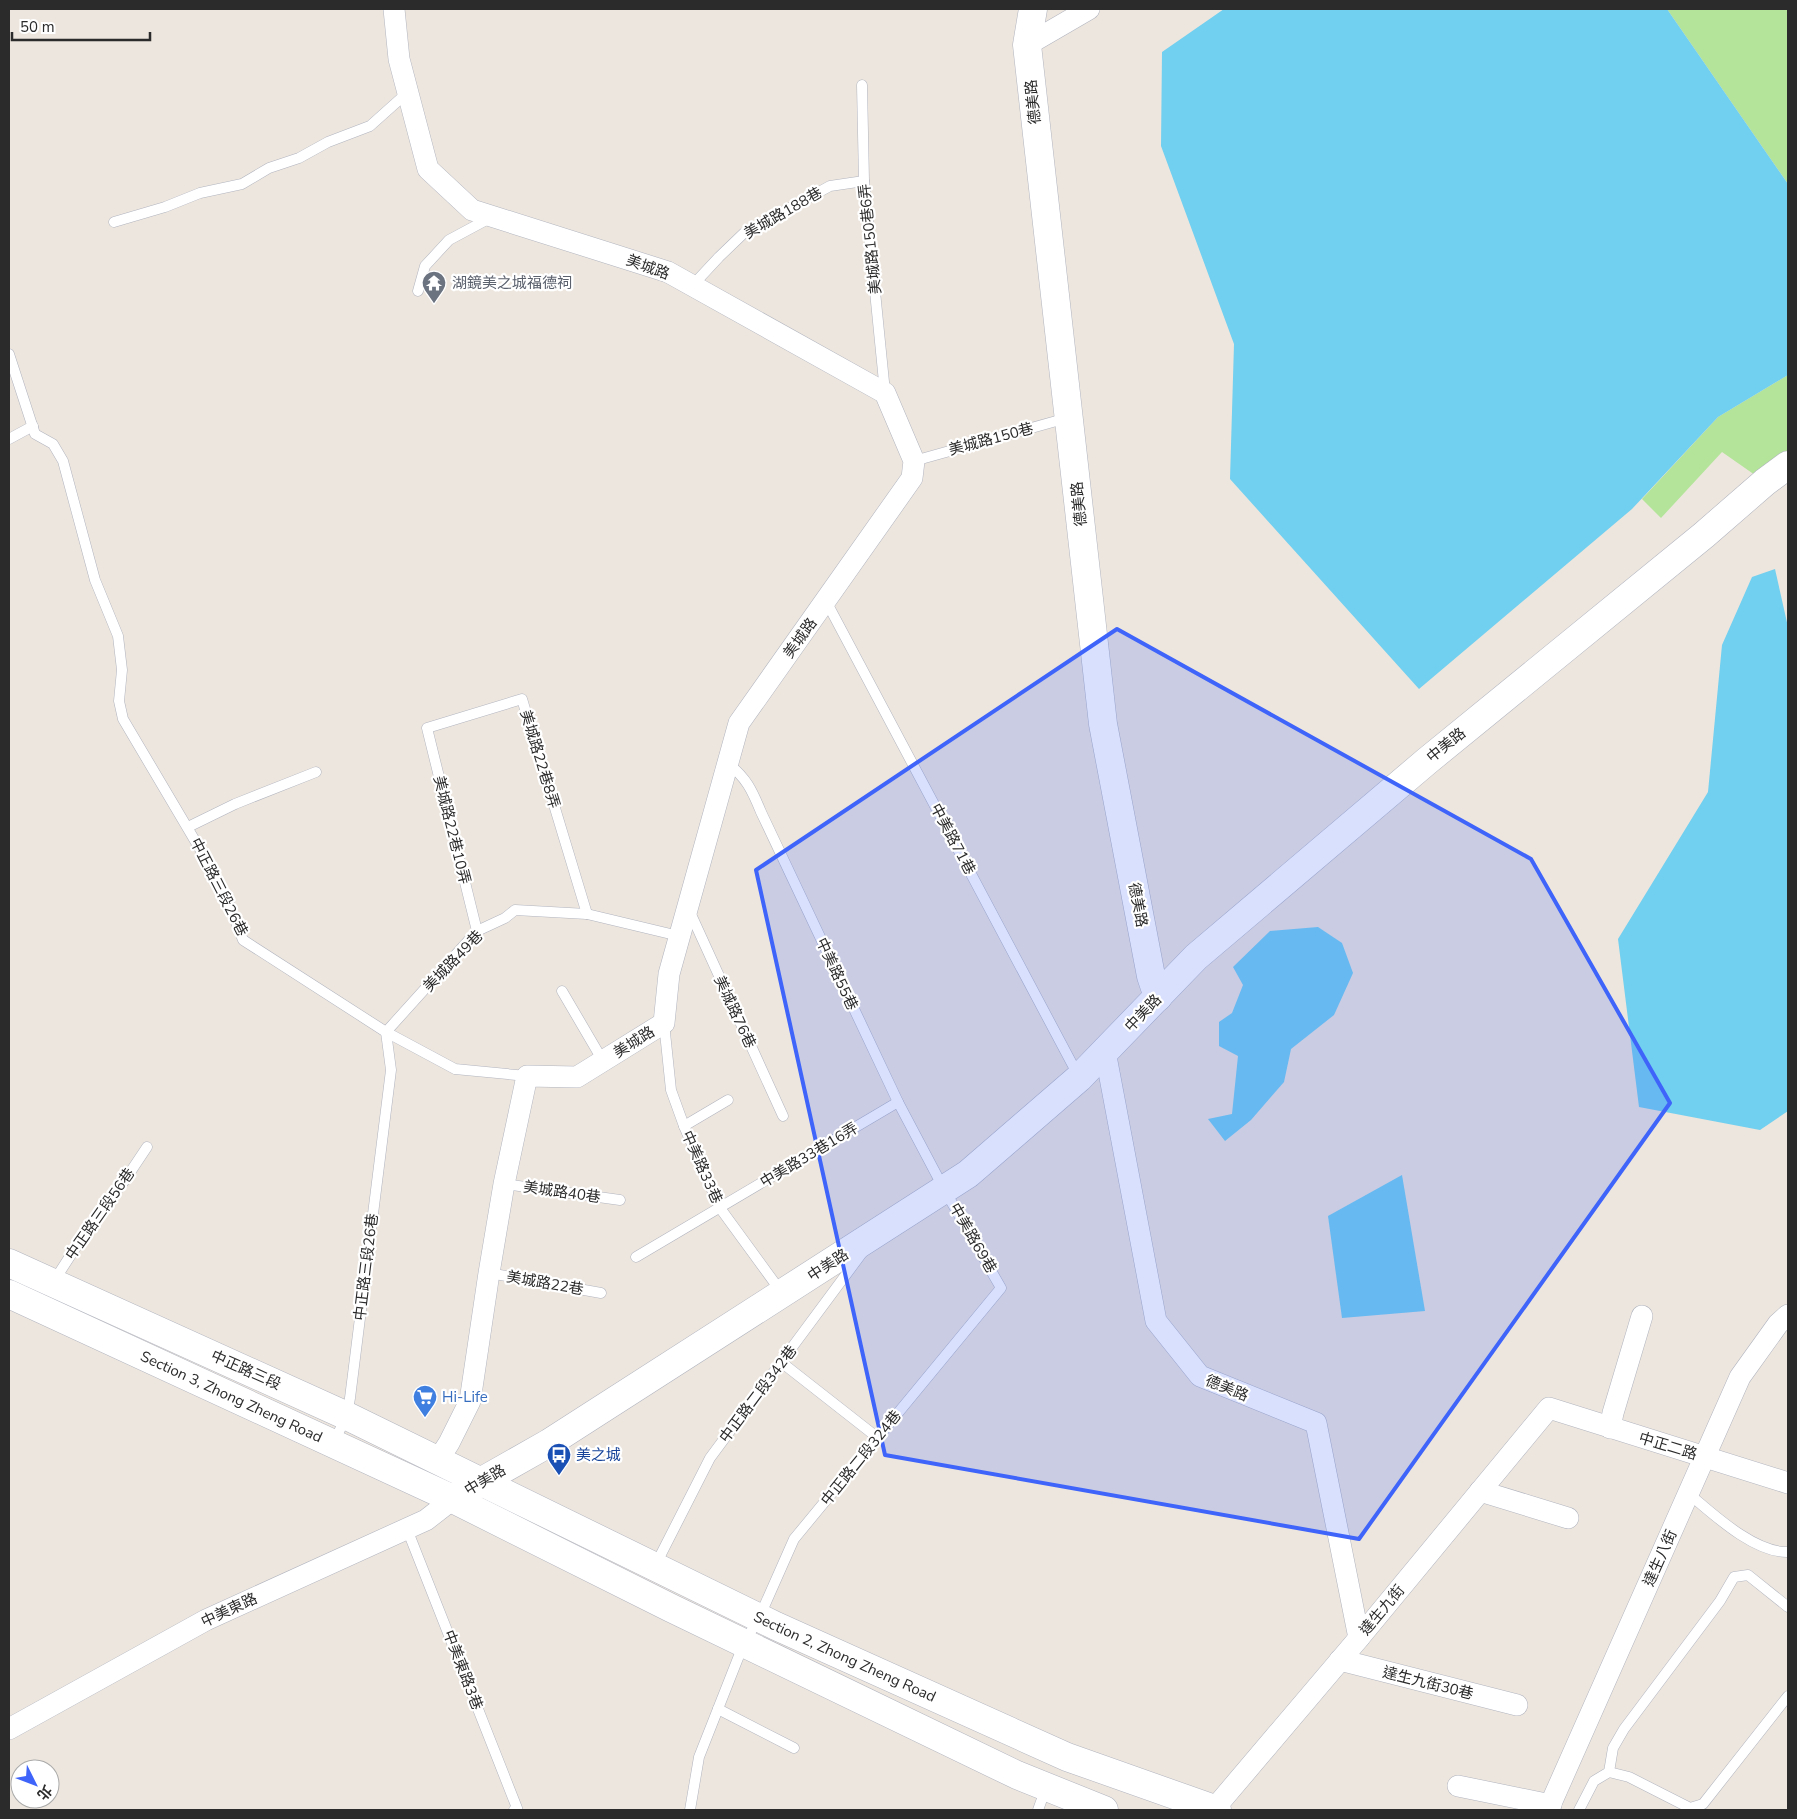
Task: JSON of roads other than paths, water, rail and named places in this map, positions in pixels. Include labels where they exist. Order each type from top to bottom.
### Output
[{"type":"street","name":"美城路","points":[[394,9],[399,59],[428,169],[472,210],[668,272],[885,393]]},
{"type":"street","name":"德美路","points":[[1033,9],[1027,45],[1103,724],[1151,976],[1158,997]]},
{"type":"street","points":[[1027,45],[1089,9]]},
{"type":"street","points":[[885,393],[914,461]]},
{"type":"street","name":"美城路","points":[[527,1076],[577,1077],[664,1023],[669,974],[739,723],[912,478],[914,461]]},
{"type":"street","name":"中美路","points":[[453,1499],[549,1443],[968,1174],[1079,1078],[1196,957],[1412,773],[1788,465]]},
{"type":"street","name":"德美路","points":[[1105,1051],[1156,1321],[1200,1376],[1316,1423],[1359,1638]]},
{"type":"street","points":[[438,1460],[450,1442],[470,1402],[504,1184],[527,1076]]},
{"type":"street","name":"中正路三段","points":[[9,1263],[46,1295],[348,1416],[482,1481]]},
{"type":"street","name":"Section 3, Zhong Zheng Road","points":[[9,1294],[46,1295],[333,1444],[453,1499]]},
{"type":"street","name":"達生八街","points":[[1549,1808],[1740,1377],[1778,1324],[1788,1315]]},
{"type":"street","points":[[1610,1428],[1612,1413],[1642,1316]]},
{"type":"street","name":"達生九街","points":[[1215,1810],[1549,1408]]},
{"type":"street","name":"中正二路","points":[[1549,1408],[1788,1483]]},
{"type":"street","name":"Section 2, Zhong Zheng Road","points":[[482,1481],[759,1618],[1067,1757],[1215,1810]]},
{"type":"street","points":[[1480,1491],[1568,1518]]},
{"type":"street","name":"Section 2, Zhong Zheng Road","points":[[453,1499],[1017,1775],[1042,1799],[1104,1810]]},
{"type":"street","name":"中美東路","points":[[9,1729],[206,1620],[426,1520],[453,1499]]},
{"type":"street","name":"達生九街30巷","points":[[1340,1660],[1516,1705]]},
{"type":"street","points":[[1458,1786],[1549,1808]]},
{"type":"lane","name":"美城路150巷6弄","points":[[862,85],[864,181],[885,393]]},
{"type":"lane","points":[[114,222],[165,207],[200,194],[242,184],[269,168],[299,158],[328,142],[370,126],[408,92]]},
{"type":"lane","name":"美城路188巷","points":[[692,286],[718,257],[744,233],[830,186],[864,181]]},
{"type":"lane","points":[[418,291],[425,266],[449,240],[493,216]]},
{"type":"lane","name":"中正路三段26巷","points":[[9,354],[35,434],[53,444],[63,461],[96,580],[118,636],[122,670],[119,701],[123,719],[188,827],[229,904],[243,940],[386,1032],[391,1070],[348,1416],[333,1444]]},
{"type":"lane","name":"美城路150巷","points":[[914,461],[1069,418]]},
{"type":"lane","points":[[9,439],[33,426]]},
{"type":"lane","name":"中美路71巷","points":[[826,600],[1079,1078]]},
{"type":"lane","name":"美城路22巷8弄","points":[[427,728],[522,699],[586,914]]},
{"type":"lane","name":"美城路22巷10弄","points":[[427,728],[477,931]]},
{"type":"lane","name":"中美路55巷","points":[[728,763],[740,772],[752,790],[898,1102],[944,1189]]},
{"type":"lane","points":[[188,827],[235,804],[316,772]]},
{"type":"lane","name":"美城路76巷","points":[[687,908],[783,1116]]},
{"type":"lane","name":"美城路49巷","points":[[386,1032],[477,931],[505,918],[515,910],[586,914],[679,936]]},
{"type":"lane","points":[[562,991],[603,1061]]},
{"type":"lane","name":"中美路33巷","points":[[664,1023],[671,1090],[684,1126],[720,1208],[782,1294]]},
{"type":"lane","points":[[386,1032],[455,1070],[527,1076]]},
{"type":"lane","points":[[684,1126],[728,1100]]},
{"type":"lane","name":"中美路33巷16弄","points":[[636,1257],[898,1102]]},
{"type":"lane","name":"中正路三段56巷","points":[[46,1295],[94,1219],[125,1180],[147,1147]]},
{"type":"lane","name":"美城路40巷","points":[[504,1184],[620,1200]]},
{"type":"lane","name":"中美路69巷","points":[[944,1189],[1001,1288]]},
{"type":"lane","name":"中正路二段342巷","points":[[655,1566],[710,1458],[878,1232]]},
{"type":"lane","name":"美城路22巷","points":[[489,1273],[601,1293]]},
{"type":"lane","name":"中正路二段324巷","points":[[690,1810],[699,1758],[744,1643],[759,1618],[794,1539],[1001,1288]]},
{"type":"lane","points":[[781,1362],[878,1438]]},
{"type":"lane","points":[[1688,1493],[1738,1533],[1761,1546],[1780,1552],[1788,1552]]},
{"type":"lane","name":"中美東路3巷","points":[[407,1529],[517,1808],[514,1810]]},
{"type":"lane","points":[[1609,1772],[1613,1748],[1624,1729],[1720,1602],[1734,1577],[1748,1575],[1788,1607]]},
{"type":"lane","points":[[1579,1810],[1594,1781],[1609,1772],[1628,1778],[1690,1808],[1703,1804],[1788,1696]]},
{"type":"lane","points":[[718,1709],[794,1748]]},
{"type":"water","points":[[1224,9],[1667,9],[1788,184],[1788,375],[1718,417],[1632,509],[1419,689],[1230,479],[1234,344],[1161,146],[1162,52]]},
{"type":"water","points":[[1775,569],[1788,627],[1788,1111],[1760,1130],[1639,1107],[1618,939],[1708,792],[1722,645],[1752,577]]},
{"type":"water","points":[[1318,927],[1342,943],[1353,973],[1334,1015],[1291,1049],[1284,1082],[1251,1120],[1225,1141],[1208,1119],[1232,1114],[1238,1056],[1219,1046],[1219,1022],[1232,1013],[1243,985],[1233,967],[1270,931]]},
{"type":"water","points":[[1402,1175],[1425,1311],[1342,1318],[1328,1216]]},
{"type":"place","name":"湖鏡美之城福德祠","points":[[434,304]]},
{"type":"place","name":"Hi-Life","points":[[425,1418]]},
{"type":"place","name":"美之城","points":[[559,1476]]}]
